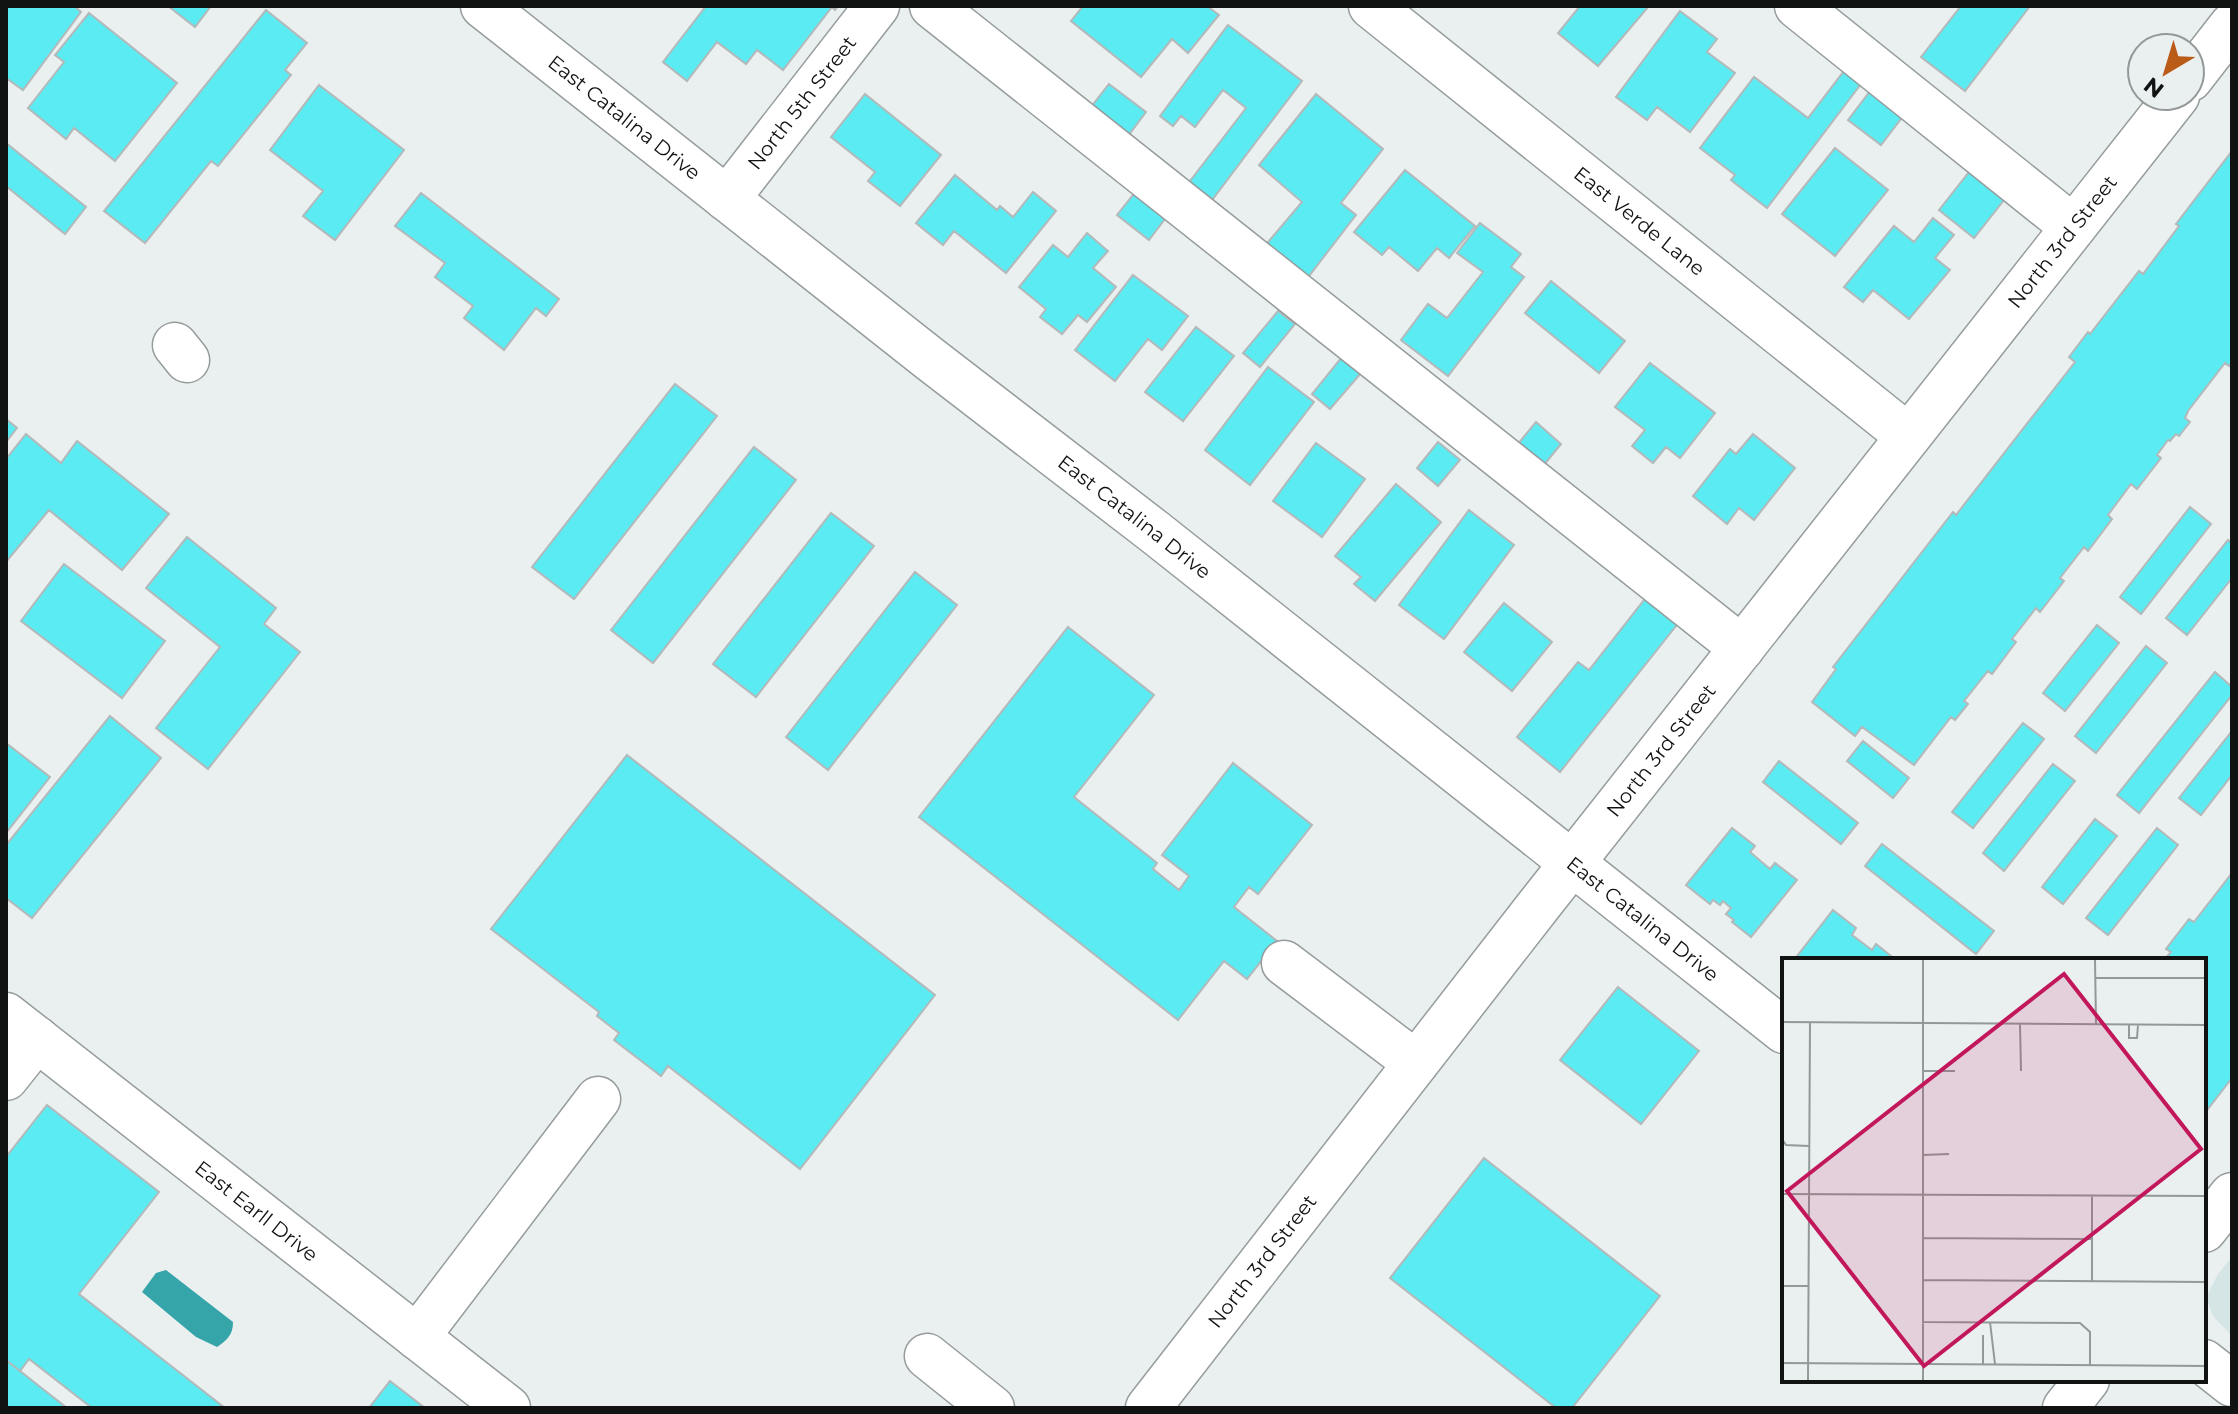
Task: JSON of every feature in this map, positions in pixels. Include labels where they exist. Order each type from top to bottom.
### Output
[{"type":"street","name":"East Catalina Drive","points":[[483,6],[1156,533],[1782,1029]]},
{"type":"street","name":"North 5th Street","points":[[727,199],[877,6]]},
{"type":"street","points":[[932,6],[1742,648]]},
{"type":"street","name":"East Verde Lane","points":[[1371,6],[1908,436]]},
{"type":"street","points":[[1800,7],[2073,227]]},
{"type":"street","points":[[2206,58],[2232,25]]},
{"type":"street","name":"North 3rd Street","points":[[1148,1408],[2164,112]]},
{"type":"street","points":[[1284,963],[1416,1063]]},
{"type":"street","points":[[6,1078],[21,1027]]},
{"type":"street","name":"East Earll Drive","points":[[21,1027],[501,1406]]},
{"type":"street","points":[[417,1337],[598,1099]]},
{"type":"street","points":[[2206,1228],[2232,1195]]},
{"type":"street","points":[[927,1356],[992,1408]]},
{"type":"street","points":[[2206,1364],[2232,1384]]},
{"type":"street","points":[[2065,1408],[2085,1382]]},
{"type":"shaded area","points":[[2232,1257],[2232,1336],[2213,1316],[2206,1297],[2218,1274]]},
{"type":"water","points":[[166,1270],[233,1322],[229,1337],[224,1342],[217,1347],[196,1337],[142,1292],[156,1273]]},
{"type":"building","points":[[6,6],[74,6],[81,12],[23,90],[6,78]]},
{"type":"building","points":[[168,6],[211,6],[195,27]]},
{"type":"building","points":[[706,6],[838,6],[835,10],[832,7],[783,70],[757,50],[746,64],[717,42],[687,81],[663,62]]},
{"type":"building","points":[[1083,6],[1207,6],[1219,15],[1188,53],[1172,39],[1141,77],[1071,21]]},
{"type":"building","points":[[1580,6],[1649,6],[1598,66],[1558,33]]},
{"type":"building","points":[[1961,6],[2030,6],[1965,91],[1921,57]]},
{"type":"building","points":[[266,10],[307,43],[285,70],[291,75],[218,166],[211,161],[145,243],[104,211]]},
{"type":"building","points":[[1680,11],[1717,39],[1707,52],[1735,73],[1690,132],[1657,107],[1647,120],[1616,97]]},
{"type":"building","points":[[89,13],[177,83],[115,161],[74,128],[66,139],[28,108],[64,62],[55,55]]},
{"type":"building","points":[[1228,25],[1302,81],[1203,212],[1180,194],[1246,108],[1223,90],[1195,127],[1181,116],[1173,126],[1160,116]]},
{"type":"building","points":[[1844,71],[1861,84],[1767,208],[1731,180],[1735,175],[1700,148],[1754,77],[1808,118]]},
{"type":"building","points":[[1109,84],[1146,112],[1122,144],[1084,116]]},
{"type":"building","points":[[319,85],[404,150],[335,240],[303,216],[323,191],[270,150]]},
{"type":"building","points":[[1874,86],[1907,111],[1881,145],[1848,120]]},
{"type":"building","points":[[865,94],[941,155],[900,206],[868,181],[875,172],[831,137]]},
{"type":"building","points":[[1316,94],[1383,149],[1341,203],[1356,215],[1299,289],[1257,255],[1302,202],[1259,165]]},
{"type":"building","points":[[6,143],[86,207],[65,234],[6,186]]},
{"type":"building","points":[[1835,148],[1888,190],[1835,256],[1782,214]]},
{"type":"building","points":[[2232,151],[2232,362],[2229,366],[2225,363],[2188,411],[2185,418],[2190,422],[2179,436],[2176,434],[2168,440],[2157,455],[2161,458],[2137,489],[2131,484],[2108,515],[2112,519],[2088,551],[2084,547],[2060,578],[2064,581],[2040,612],[2036,608],[2012,639],[2016,642],[1992,674],[1988,671],[1964,701],[1968,704],[1955,720],[1951,717],[1914,765],[1862,727],[1855,736],[1812,702],[1836,669],[1833,667],[2075,362],[2069,357],[2139,271],[2143,274],[2179,226],[2176,224]]},
{"type":"building","points":[[1973,167],[2008,195],[1974,238],[1939,210]]},
{"type":"building","points":[[1405,170],[1475,226],[1449,258],[1437,248],[1418,271],[1389,247],[1382,255],[1354,232]]},
{"type":"building","points":[[955,175],[997,210],[1000,206],[1013,217],[1033,192],[1056,211],[1006,273],[954,231],[943,245],[916,223]]},
{"type":"building","points":[[1137,190],[1168,215],[1149,240],[1117,215]]},
{"type":"building","points":[[421,193],[559,299],[546,316],[536,308],[504,350],[464,318],[473,306],[435,277],[445,263],[395,226]]},
{"type":"building","points":[[1933,218],[1954,235],[1935,258],[1950,270],[1909,319],[1873,290],[1863,302],[1844,287],[1894,226],[1914,242]]},
{"type":"building","points":[[1480,223],[1521,254],[1511,267],[1524,277],[1448,376],[1401,340],[1428,304],[1447,318],[1483,272],[1457,253]]},
{"type":"building","points":[[1087,233],[1108,251],[1093,268],[1116,287],[1087,322],[1078,315],[1062,334],[1040,317],[1046,309],[1019,287],[1053,245],[1068,257]]},
{"type":"building","points":[[1133,275],[1188,316],[1162,350],[1148,339],[1115,381],[1075,350]]},
{"type":"building","points":[[1551,281],[1625,341],[1599,373],[1525,313]]},
{"type":"building","points":[[1278,311],[1295,324],[1260,367],[1243,353]]},
{"type":"building","points":[[1196,327],[1234,356],[1183,421],[1145,392]]},
{"type":"building","points":[[1342,357],[1361,373],[1330,409],[1312,394]]},
{"type":"building","points":[[1650,363],[1715,413],[1680,458],[1666,447],[1653,463],[1632,446],[1645,430],[1615,407]]},
{"type":"building","points":[[1268,367],[1314,402],[1250,485],[1205,450]]},
{"type":"building","points":[[675,384],[717,416],[574,599],[532,567]]},
{"type":"building","points":[[6,419],[17,428],[6,442]]},
{"type":"building","points":[[1536,422],[1561,444],[1539,471],[1513,450]]},
{"type":"building","points":[[26,434],[61,463],[77,441],[169,514],[122,570],[49,510],[6,562],[6,459]]},
{"type":"building","points":[[1753,434],[1795,468],[1754,520],[1739,508],[1727,524],[1693,496],[1730,449],[1736,454]]},
{"type":"building","points":[[1438,442],[1460,460],[1438,486],[1417,468]]},
{"type":"building","points":[[1316,443],[1365,479],[1322,537],[1273,501]]},
{"type":"building","points":[[754,447],[796,480],[653,663],[611,630]]},
{"type":"building","points":[[1396,484],[1441,522],[1375,601],[1354,584],[1361,577],[1335,556]]},
{"type":"building","points":[[2190,507],[2211,524],[2141,614],[2120,597]]},
{"type":"building","points":[[1469,510],[1514,545],[1444,639],[1399,605]]},
{"type":"building","points":[[831,513],[874,546],[756,697],[713,664]]},
{"type":"building","points":[[187,537],[276,608],[264,624],[300,652],[208,769],[156,728],[220,647],[146,588]]},
{"type":"building","points":[[2228,540],[2232,543],[2232,578],[2187,635],[2166,618]]},
{"type":"building","points":[[64,564],[165,641],[122,698],[21,621]]},
{"type":"building","points":[[915,572],[957,605],[828,770],[786,737]]},
{"type":"building","points":[[1648,595],[1680,621],[1560,772],[1517,737],[1578,662],[1589,670]]},
{"type":"building","points":[[1504,603],[1552,642],[1512,691],[1464,652]]},
{"type":"building","points":[[2097,625],[2119,643],[2065,711],[2043,693]]},
{"type":"building","points":[[1068,627],[1154,695],[1074,797],[1157,863],[1153,869],[1179,890],[1189,876],[1162,855],[1233,763],[1312,825],[1258,894],[1249,887],[1234,907],[1277,941],[1247,979],[1224,961],[1178,1020],[919,817]]},
{"type":"building","points":[[2146,646],[2167,663],[2096,753],[2075,736]]},
{"type":"building","points":[[2215,672],[2232,687],[2232,695],[2139,813],[2117,795]]},
{"type":"building","points":[[110,716],[161,758],[32,918],[6,898],[6,845]]},
{"type":"building","points":[[2023,723],[2044,739],[1973,828],[1952,812]]},
{"type":"building","points":[[2232,731],[2232,775],[2201,815],[2179,798]]},
{"type":"building","points":[[1863,741],[1909,778],[1893,798],[1847,761]]},
{"type":"building","points":[[6,743],[50,777],[6,833]]},
{"type":"building","points":[[627,755],[935,995],[800,1169],[668,1066],[661,1076],[614,1040],[619,1033],[597,1016],[599,1012],[491,929]]},
{"type":"building","points":[[1779,761],[1858,823],[1841,844],[1763,782]]},
{"type":"building","points":[[2053,764],[2075,781],[2004,871],[1983,853]]},
{"type":"building","points":[[2095,819],[2117,836],[2063,904],[2042,887]]},
{"type":"building","points":[[1732,828],[1755,846],[1750,852],[1770,869],[1775,863],[1797,880],[1751,937],[1732,922],[1734,920],[1726,914],[1731,908],[1723,901],[1720,905],[1713,900],[1710,904],[1686,885]]},
{"type":"building","points":[[2157,828],[2178,845],[2108,935],[2086,918]]},
{"type":"building","points":[[1882,844],[1994,931],[1976,954],[1865,866]]},
{"type":"building","points":[[2232,873],[2232,1078],[2206,1111],[2206,958],[2166,958],[2171,952],[2166,949],[2189,919],[2194,922]]},
{"type":"building","points":[[1833,910],[1856,928],[1852,935],[1872,950],[1876,944],[1894,958],[1796,958]]},
{"type":"building","points":[[1618,987],[1699,1051],[1641,1124],[1560,1060]]},
{"type":"building","points":[[47,1105],[159,1192],[79,1294],[225,1408],[92,1408],[29,1359],[20,1371],[6,1360],[6,1157]]},
{"type":"building","points":[[1484,1158],[1660,1296],[1572,1408],[1556,1408],[1390,1278]]},
{"type":"building","points":[[6,1360],[20,1371],[67,1408],[6,1408]]},
{"type":"building","points":[[390,1381],[425,1408],[369,1408]]}]
